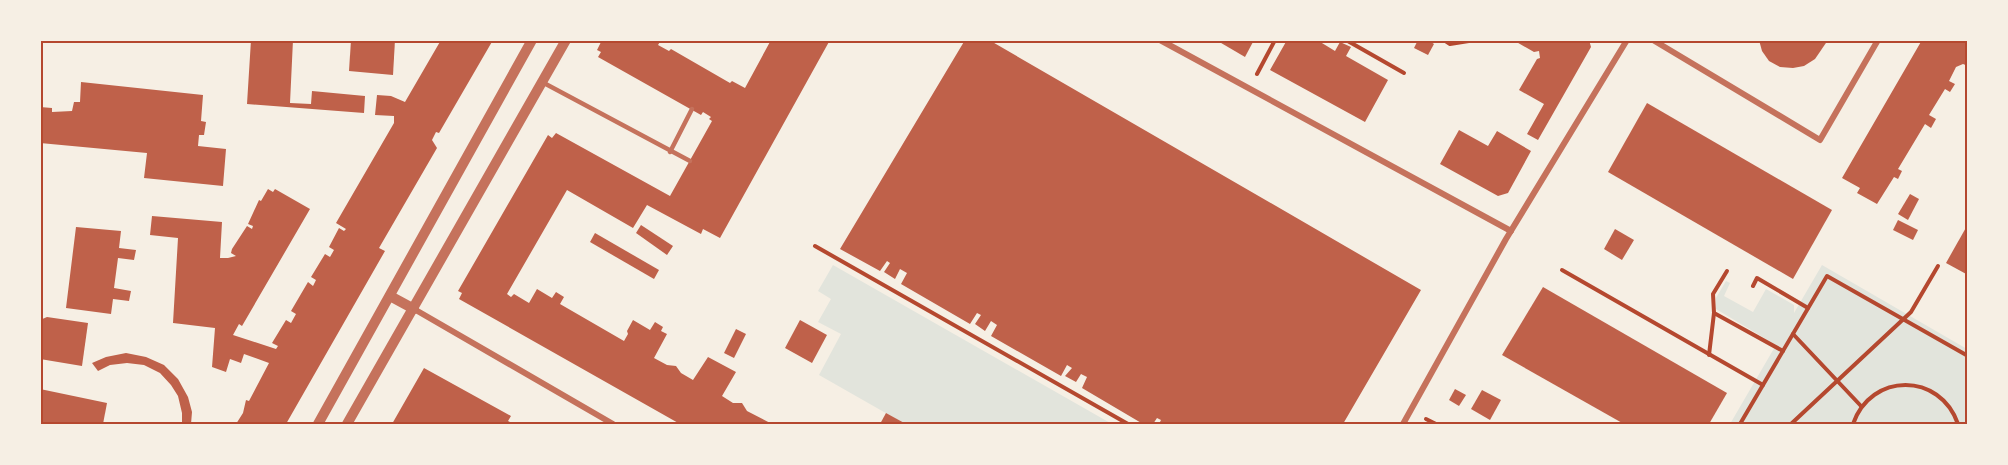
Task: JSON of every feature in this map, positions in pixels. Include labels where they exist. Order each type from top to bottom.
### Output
[{"type":"street","points":[[318,424],[532,40]]},
{"type":"street","points":[[347,424],[566,40]]},
{"type":"street","points":[[1160,40],[1511,231]]},
{"type":"street","points":[[1403,424],[1511,231],[1627,40]]},
{"type":"street","points":[[1653,40],[1820,140],[1878,40]]},
{"type":"street","points":[[390,296],[613,424]]},
{"type":"lane","points":[[543,82],[690,161]]},
{"type":"lane","points":[[670,152],[692,109]]},
{"type":"path","points":[[1249,88],[1275,40]]},
{"type":"path","points":[[1346,40],[1404,73]]},
{"type":"path","points":[[1444,40],[1450,44],[1475,40]]},
{"type":"path","points":[[815,246],[1128,424]]},
{"type":"path","points":[[1791,424],[1911,312],[1938,266]]},
{"type":"path","points":[[1562,270],[1764,385]]},
{"type":"path","points":[[1709,355],[1714,313],[1713,294],[1726,271]]},
{"type":"path","points":[[1740,424],[1827,276],[1968,356]]},
{"type":"path","points":[[1753,286],[1757,278],[1809,308]]},
{"type":"path","points":[[1714,313],[1783,351]]},
{"type":"path","points":[[1793,334],[1861,406]]},
{"type":"path","points":[[1853,424],[1861,406],[1875,393],[1907,385],[1936,393],[1951,409],[1958,424]]},
{"type":"shaded area","points":[[833,265],[1112,424],[905,424],[819,375],[841,334],[818,322],[831,299],[818,291]]},
{"type":"shaded area","points":[[1822,265],[1967,349],[1967,424],[1730,424],[1776,345],[1716,309],[1716,298],[1726,281],[1730,283],[1724,296],[1753,312],[1766,289],[1794,305],[1794,313]]},
{"type":"building","points":[[251,40],[293,40],[290,103],[311,104],[312,91],[365,96],[364,113],[247,104]]},
{"type":"building","points":[[351,40],[395,40],[393,75],[349,71]]},
{"type":"building","points":[[441,40],[493,40],[439,133],[436,132],[432,140],[437,148],[379,248],[385,251],[286,424],[236,424],[243,413],[246,400],[249,401],[269,363],[244,354],[241,363],[230,359],[226,372],[212,367],[215,328],[173,323],[178,238],[150,235],[152,216],[222,222],[220,258],[228,258],[236,256],[231,253],[232,249],[247,226],[252,229],[253,226],[248,224],[259,200],[261,201],[268,189],[273,192],[275,189],[310,209],[242,326],[239,324],[233,335],[276,349],[278,346],[272,343],[286,320],[291,323],[296,314],[291,311],[308,282],[313,286],[316,280],[311,277],[325,254],[330,257],[334,250],[329,247],[339,228],[344,231],[346,229],[336,223],[394,123],[394,116],[375,115],[377,95],[391,96],[405,102]]},
{"type":"building","points":[[602,40],[661,40],[658,45],[669,51],[671,49],[730,83],[732,81],[745,88],[771,40],[830,40],[720,238],[703,229],[701,234],[647,205],[633,228],[567,190],[507,294],[511,297],[514,294],[529,303],[537,289],[552,298],[556,292],[564,297],[560,304],[624,341],[633,320],[650,330],[655,322],[663,327],[661,331],[667,334],[654,358],[667,365],[676,366],[681,373],[693,380],[708,357],[736,372],[722,396],[733,403],[742,403],[747,411],[772,424],[680,424],[459,299],[462,293],[458,291],[548,135],[552,138],[556,133],[670,196],[712,121],[709,119],[711,117],[703,112],[701,115],[598,57],[601,52],[597,50]]},
{"type":"building","points":[[965,40],[989,40],[1421,290],[1343,424],[1159,424],[1161,420],[1157,418],[1153,424],[1143,424],[1082,388],[1087,377],[1081,374],[1076,382],[1065,376],[1072,368],[1067,365],[1061,376],[991,336],[997,325],[991,321],[985,331],[975,324],[981,315],[977,313],[970,324],[901,284],[907,273],[900,269],[895,279],[884,272],[890,263],[887,261],[880,271],[840,249]]},
{"type":"building","points":[[1216,40],[1254,40],[1245,57]]},
{"type":"building","points":[[1287,40],[1317,40],[1335,51],[1340,42],[1351,47],[1346,56],[1388,80],[1365,122],[1270,70]]},
{"type":"building","points":[[1418,40],[1428,40],[1434,44],[1428,55],[1414,48]]},
{"type":"building","points":[[1513,40],[1589,40],[1591,47],[1538,140],[1527,134],[1544,104],[1519,90],[1537,59],[1540,58],[1539,51],[1534,52]]},
{"type":"building","points":[[1759,40],[1828,40],[1815,59],[1804,66],[1793,68],[1780,67],[1769,61],[1762,51]]},
{"type":"building","points":[[1922,40],[1968,40],[1968,66],[1963,64],[1956,67],[1949,81],[1955,84],[1950,92],[1945,89],[1929,115],[1936,119],[1931,128],[1925,124],[1898,169],[1902,171],[1898,179],[1894,177],[1877,204],[1857,193],[1860,188],[1842,178]]},
{"type":"building","points":[[81,82],[203,95],[201,121],[206,122],[204,135],[199,135],[198,146],[226,149],[223,186],[144,178],[147,153],[40,143],[40,107],[52,108],[52,112],[72,111],[74,102],[80,102]]},
{"type":"building","points":[[1647,103],[1832,210],[1793,279],[1608,172]]},
{"type":"building","points":[[1459,130],[1488,146],[1497,131],[1531,151],[1508,193],[1498,196],[1440,164]]},
{"type":"building","points":[[1910,194],[1919,199],[1908,220],[1898,214]]},
{"type":"building","points":[[1898,220],[1918,230],[1913,240],[1893,230]]},
{"type":"building","points":[[1968,224],[1968,275],[1946,263]]},
{"type":"building","points":[[641,225],[673,246],[667,255],[636,233]]},
{"type":"building","points":[[76,227],[121,231],[119,248],[136,250],[134,260],[118,258],[114,288],[131,291],[129,301],[113,299],[111,314],[66,308]]},
{"type":"building","points":[[1615,229],[1634,240],[1622,260],[1604,249]]},
{"type":"building","points":[[595,233],[659,270],[654,279],[590,242]]},
{"type":"building","points":[[1543,287],[1727,393],[1709,424],[1624,424],[1502,355]]},
{"type":"building","points":[[47,317],[88,323],[82,366],[40,359],[40,320]]},
{"type":"building","points":[[800,320],[827,335],[812,363],[785,348]]},
{"type":"building","points":[[736,329],[746,334],[734,358],[724,353]]},
{"type":"building","points":[[126,353],[146,357],[164,365],[178,379],[188,397],[192,412],[191,424],[182,424],[178,396],[160,373],[144,365],[127,363],[110,365],[98,371],[92,363],[106,357]]},
{"type":"building","points":[[424,368],[511,416],[508,421],[514,424],[392,424]]},
{"type":"building","points":[[40,389],[107,403],[103,424],[40,424]]},
{"type":"building","points":[[1455,389],[1466,395],[1459,406],[1449,400]]},
{"type":"building","points":[[1482,390],[1501,400],[1490,420],[1471,409]]},
{"type":"building","points":[[886,413],[906,424],[880,424]]}]
